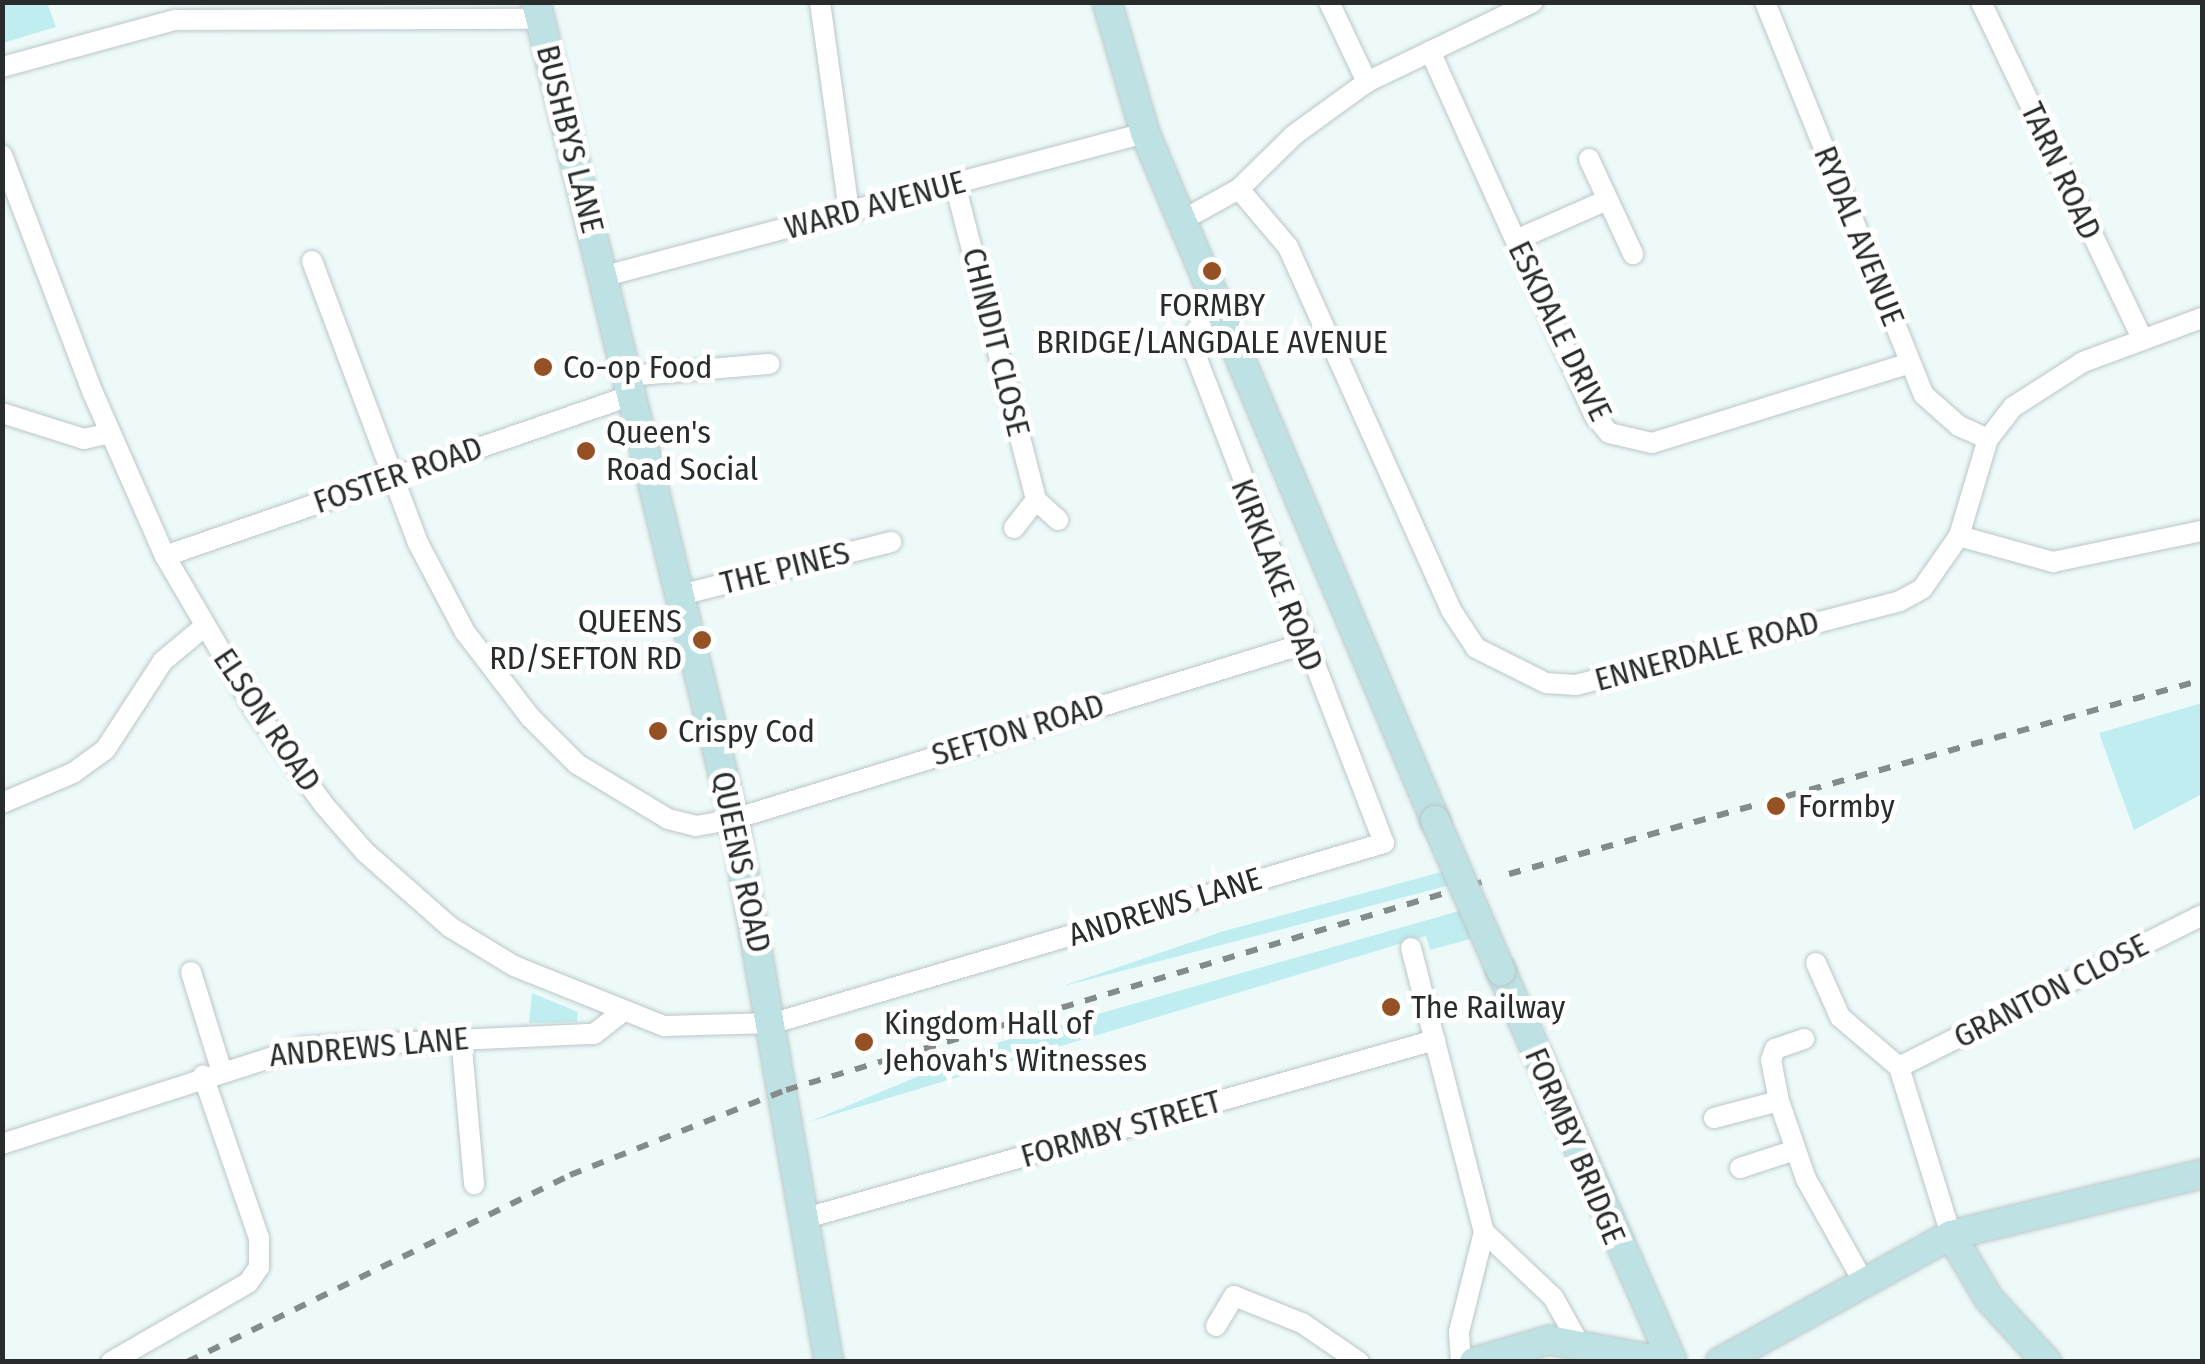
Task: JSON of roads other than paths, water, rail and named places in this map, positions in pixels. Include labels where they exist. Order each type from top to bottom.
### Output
[{"type":"street","points":[[820,2],[849,212]]},
{"type":"street","name":"KIRKLAKE ROAD","points":[[1107,2],[1145,134],[1435,820]]},
{"type":"street","points":[[1328,2],[1367,82]]},
{"type":"street","points":[[1181,221],[1240,189],[1294,135],[1367,82],[1533,2]]},
{"type":"street","name":"RYDAL AVENUE","points":[[1765,2],[1910,362],[1940,413],[1988,439]]},
{"type":"street","name":"TARN ROAD","points":[[1981,2],[2142,338]]},
{"type":"street","points":[[2,67],[164,21],[538,10]]},
{"type":"street","name":"BUSHBYS LANE","points":[[538,10],[605,276]]},
{"type":"street","name":"ESKDALE DRIVE","points":[[1430,50],[1594,415],[1609,433],[1628,441],[1652,443],[1910,362]]},
{"type":"street","name":"WARD AVENUE","points":[[605,276],[1145,134]]},
{"type":"street","name":"ELSON ROAD","points":[[2,156],[110,432],[165,556],[205,626],[324,805],[402,887],[450,927],[514,966],[621,1013],[700,1029],[774,1023]]},
{"type":"street","points":[[1589,159],[1632,254]]},
{"type":"street","name":"CHINDIT CLOSE","points":[[956,184],[1036,500]]},
{"type":"street","name":"ENNERDALE ROAD","points":[[1240,189],[1288,248],[1451,610],[1476,648],[1522,676],[1576,686],[1900,601],[1930,581],[1960,536],[1988,439],[2040,386],[2142,338],[2202,318]]},
{"type":"street","points":[[1516,240],[1607,200]]},
{"type":"street","name":"SEFTON ROAD","points":[[312,261],[391,477],[465,632],[552,740],[609,789],[668,819],[696,826],[734,819],[1304,644]]},
{"type":"street","name":"QUEENS ROAD","points":[[605,276],[734,819],[788,1099],[829,1362]]},
{"type":"street","name":"KIRKLAKE ROAD","points":[[1220,314],[1198,330],[1192,346],[1384,843]]},
{"type":"street","name":"FOSTER ROAD","points":[[165,556],[391,477],[630,386],[769,364]]},
{"type":"street","points":[[2,413],[84,439],[110,432]]},
{"type":"street","points":[[1014,528],[1036,500],[1058,520]]},
{"type":"street","points":[[1960,536],[2053,562],[2202,531]]},
{"type":"street","name":"THE PINES","points":[[680,595],[891,542]]},
{"type":"street","points":[[2,803],[72,772],[105,750],[164,661],[205,626]]},
{"type":"street","name":"FORMBY BRIDGE","points":[[1435,820],[1670,1361]]},
{"type":"street","name":"ANDREWS LANE","points":[[774,1023],[1384,843]]},
{"type":"street","name":"GRANTON CLOSE","points":[[1899,1068],[2202,914]]},
{"type":"street","points":[[1412,948],[1484,1232],[1459,1332],[1461,1362]]},
{"type":"street","points":[[1816,963],[1840,1017],[1899,1068],[1952,1235],[1988,1299],[2047,1362]]},
{"type":"street","points":[[111,1362],[248,1283],[260,1267],[259,1238],[212,1072],[191,972]]},
{"type":"street","name":"ANDREWS LANE","points":[[2,1144],[212,1072],[304,1047],[594,1034],[621,1013]]},
{"type":"street","points":[[461,1037],[474,1184]]},
{"type":"street","points":[[1804,1039],[1775,1050],[1779,1101],[1794,1150],[1863,1281]]},
{"type":"street","name":"FORMBY STREET","points":[[806,1218],[1435,1040]]},
{"type":"street","points":[[1714,1118],[1779,1101]]},
{"type":"street","points":[[1740,1168],[1794,1150]]},
{"type":"street","points":[[1720,1362],[1952,1235],[2202,1174]]},
{"type":"street","points":[[1484,1232],[1553,1297],[1577,1340]]},
{"type":"street","points":[[1216,1326],[1234,1296],[1302,1324],[1359,1362]]},
{"type":"street","points":[[1474,1362],[1521,1346],[1577,1340],[1625,1356],[1670,1361],[1688,1354],[1706,1362]]},
{"type":"railway","points":[[1509,874],[2202,680]]},
{"type":"railway","points":[[187,1362],[570,1175],[786,1090],[1482,882]]},
{"type":"place","name":"FORMBY BRIDGE/LANGDALE AVENUE","points":[[1212,271]]},
{"type":"place","name":"Co-op Food","points":[[543,367]]},
{"type":"place","name":"Queen's Road Social","points":[[586,451]]},
{"type":"place","name":"QUEENS RD/SEFTON RD","points":[[702,640]]},
{"type":"place","name":"Crispy Cod","points":[[658,731]]},
{"type":"place","name":"Formby","points":[[1776,806]]},
{"type":"place","name":"The Railway","points":[[1391,1007]]},
{"type":"place","name":"Kingdom Hall of Jehovah's Witnesses","points":[[864,1042]]}]
